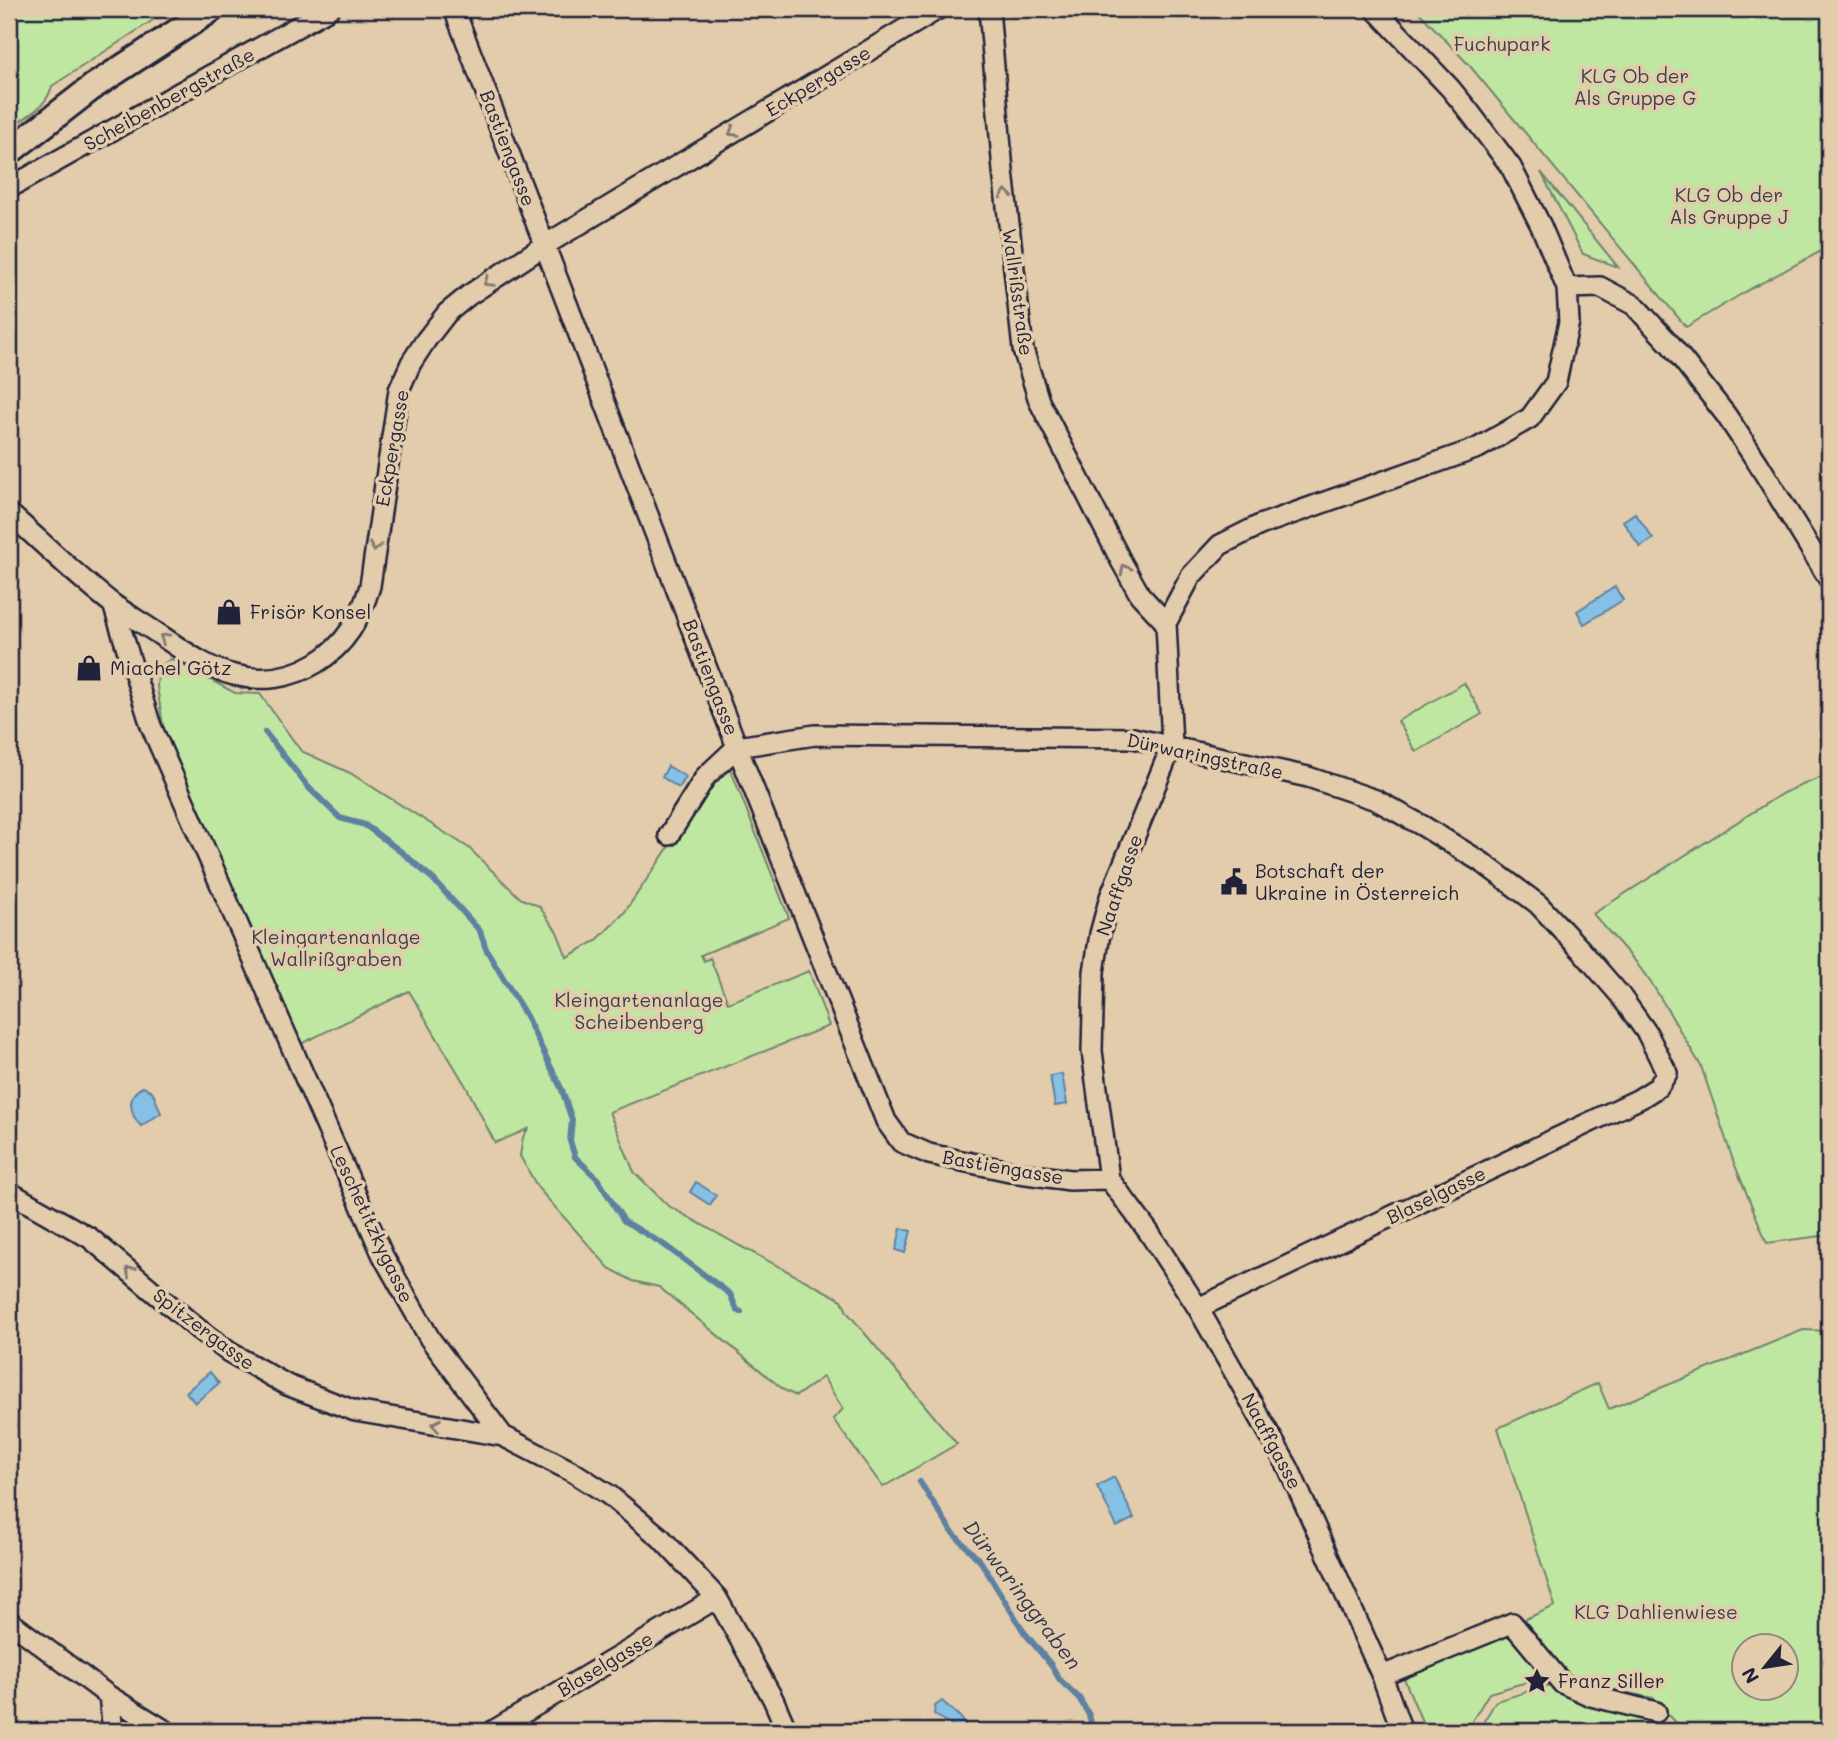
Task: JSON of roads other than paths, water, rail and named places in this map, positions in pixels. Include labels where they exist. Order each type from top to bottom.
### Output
[{"type":"street","points":[[9,152],[94,86],[212,9]]},
{"type":"street","name":"Scheibenbergstraße","points":[[9,188],[330,9]]},
{"type":"street","name":"Bastiengasse","points":[[454,9],[737,747],[892,1132],[901,1142],[929,1154],[1019,1173],[1057,1178],[1109,1179]]},
{"type":"street","name":"Eckpergasse","points":[[9,513],[113,604],[201,661],[232,675],[267,679],[304,670],[327,656],[357,623],[370,586],[399,390],[411,363],[447,313],[469,295],[545,245],[938,9]]},
{"type":"street","name":"Wallrißstraße","points":[[989,9],[1003,171],[1023,349],[1039,401],[1102,526],[1140,595],[1166,623]]},
{"type":"street","points":[[1166,623],[1191,576],[1220,545],[1259,525],[1478,448],[1530,418],[1556,382],[1569,322],[1567,288],[1541,226],[1511,167],[1450,88],[1375,9]]},
{"type":"street","points":[[1567,288],[1600,287],[1634,305],[1671,345],[1752,453],[1829,579]]},
{"type":"street","name":"Leschetitzkygasse","points":[[113,604],[151,726],[383,1256],[430,1339],[503,1436],[609,1494],[661,1538],[717,1598],[773,1699],[786,1731]]},
{"type":"street","name":"Naaffgasse","points":[[1166,623],[1172,745],[1110,897],[1094,972],[1092,1051],[1109,1179],[1148,1231],[1198,1308],[1289,1469],[1382,1676],[1402,1731]]},
{"type":"street","name":"Dürwaringstraße","points":[[737,747],[816,735],[1133,738],[1308,777],[1376,800],[1423,825],[1483,863],[1538,904],[1620,995],[1640,1024],[1667,1073]]},
{"type":"street","points":[[669,835],[706,776],[737,747]]},
{"type":"street","name":"Blaselgasse","points":[[1198,1308],[1639,1099],[1658,1087],[1667,1073]]},
{"type":"street","name":"Spitzergasse","points":[[9,1192],[90,1238],[198,1329],[238,1358],[286,1385],[355,1411],[503,1436]]},
{"type":"street","name":"Blaselgasse","points":[[493,1731],[717,1598]]},
{"type":"street","points":[[9,1621],[109,1696],[166,1731]]},
{"type":"street","points":[[1382,1676],[1512,1623],[1562,1684],[1591,1696],[1656,1712]]},
{"type":"street","points":[[109,1696],[113,1731]]},
{"type":"water","points":[[1635,513],[1653,539],[1640,547],[1623,521]]},
{"type":"water","points":[[1615,587],[1623,600],[1584,624],[1577,611]]},
{"type":"water","points":[[668,766],[686,777],[679,788],[662,777]]},
{"type":"water","points":[[1062,1074],[1067,1104],[1055,1106],[1050,1076]]},
{"type":"water","points":[[143,1087],[152,1091],[161,1113],[141,1126],[131,1105],[134,1095]]},
{"type":"water","points":[[696,1182],[716,1195],[710,1205],[690,1192]]},
{"type":"water","points":[[901,1228],[911,1231],[905,1253],[896,1250]]},
{"type":"water","points":[[210,1372],[219,1383],[195,1403],[186,1392]]},
{"type":"water","points":[[1114,1477],[1134,1518],[1117,1527],[1097,1486]]},
{"type":"water","points":[[942,1701],[960,1717],[970,1731],[959,1731],[934,1714],[935,1706]]},
{"type":"waterway","name":"Dürwaringgraben","points":[[265,732],[308,787],[340,818],[365,825],[404,854],[433,879],[480,931],[486,949],[526,1016],[562,1090],[572,1120],[570,1141],[575,1157],[597,1178],[624,1221],[663,1244],[730,1294],[737,1310],[741,1312]]},
{"type":"waterway","name":"Dürwaringgraben","points":[[920,1482],[952,1532],[981,1562],[1024,1632],[1060,1680],[1079,1698],[1089,1715],[1093,1731]]},
{"type":"place","name":"Frisör Konsel","points":[[229,612]]},
{"type":"place","name":"Miachel Götz","points":[[89,668]]},
{"type":"place","name":"Botschaft der Ukraine in Österreich","points":[[1234,882]]},
{"type":"place","name":"Franz Siller","points":[[1537,1681]]},
{"type":"park label","name":"Fuchupark","points":[[1502,44]]},
{"type":"park label","name":"KLG Ob der Als Gruppe G","points":[[1635,87]]},
{"type":"park label","name":"KLG Ob der Als Gruppe J","points":[[1729,206]]},
{"type":"park label","name":"Kleingartenanlage Wallrißgraben","points":[[336,948]]},
{"type":"park label","name":"Kleingartenanlage Scheibenberg","points":[[639,1011]]},
{"type":"park label","name":"KLG Dahlienwiese","points":[[1656,1612]]}]
